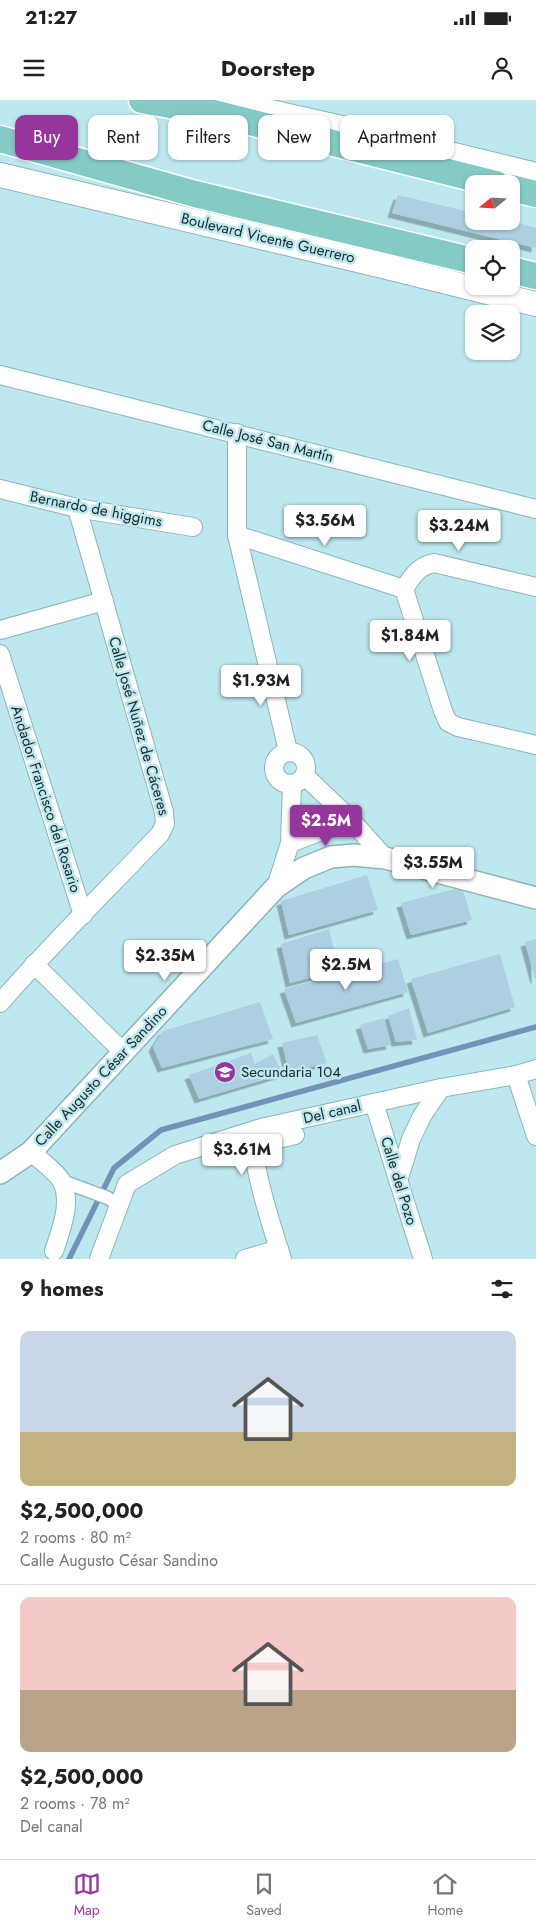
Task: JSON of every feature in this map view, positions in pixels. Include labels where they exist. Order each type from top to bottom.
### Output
[{"type":"main road","points":[[142,100],[214,113],[465,176]]},
{"type":"main road","points":[[217,100],[536,175]]},
{"type":"main road","points":[[0,140],[195,194],[465,259]]},
{"type":"main road","name":"Boulevard Vicente Guerrero","points":[[0,175],[536,304]]},
{"type":"main road","points":[[520,190],[536,194]]},
{"type":"main road","points":[[520,272],[536,276]]},
{"type":"street","name":"Calle José San Martín","points":[[0,375],[536,508]]},
{"type":"street","points":[[238,433],[237,535],[288,751]]},
{"type":"street","name":"Bernardo de higgims","points":[[0,488],[77,508],[193,527]]},
{"type":"street","name":"Calle José Nuñez de Cáceres","points":[[0,1003],[34,964],[160,834],[166,824],[77,508]]},
{"type":"street","points":[[237,535],[404,589]]},
{"type":"street","points":[[404,589],[416,570],[425,564],[434,563],[536,587]]},
{"type":"street","points":[[404,589],[448,722],[458,727],[536,745]]},
{"type":"street","points":[[0,630],[104,601]]},
{"type":"street","name":"Andador Francisco del Rosario","points":[[0,654],[83,915]]},
{"type":"street","points":[[276,887],[290,843],[299,780],[306,764],[300,754],[288,751],[279,756],[274,764],[275,775],[282,783],[299,780],[351,820],[385,858]]},
{"type":"street","points":[[290,843],[351,820]]},
{"type":"street","name":"Calle Augusto César Sandino","points":[[0,1173],[31,1152],[276,887],[304,868],[331,857],[354,855],[385,858],[536,898]]},
{"type":"street","points":[[34,964],[124,1053]]},
{"type":"street","name":"Del canal","points":[[99,1259],[114,1202],[127,1184],[175,1155],[261,1128],[441,1088],[516,1075],[536,1069]]},
{"type":"street","points":[[516,1075],[536,1136]]},
{"type":"street","points":[[399,1178],[422,1116],[441,1088]]},
{"type":"street","name":"Calle del Pozo","points":[[374,1103],[423,1259]]},
{"type":"street","points":[[245,1259],[280,1254],[258,1177],[254,1154],[258,1148],[266,1143],[296,1135]]},
{"type":"street","points":[[31,1152],[62,1181],[85,1188],[114,1202]]},
{"type":"street","points":[[54,1251],[64,1221],[66,1198],[62,1181]]},
{"type":"building","points":[[398,195],[465,211],[465,230],[520,230],[520,224],[536,228],[536,248],[520,244],[520,240],[503,240],[392,213]]},
{"type":"building","points":[[367,875],[378,910],[289,935],[281,901]]},
{"type":"building","points":[[462,887],[472,920],[411,935],[401,903]]},
{"type":"building","points":[[329,929],[339,970],[290,983],[281,944]]},
{"type":"building","points":[[536,939],[536,979],[535,979],[525,942]]},
{"type":"building","points":[[500,954],[515,1007],[428,1033],[411,979]]},
{"type":"building","points":[[398,959],[408,992],[296,1023],[284,989]]},
{"type":"building","points":[[260,1002],[273,1039],[162,1068],[153,1047],[163,1031]]},
{"type":"building","points":[[409,1008],[417,1040],[396,1042],[388,1016]]},
{"type":"building","points":[[384,1018],[391,1045],[368,1049],[360,1025]]},
{"type":"building","points":[[317,1035],[327,1063],[289,1072],[282,1043]]},
{"type":"building","points":[[251,1053],[255,1064],[273,1054],[283,1074],[199,1099],[189,1075]]},
{"type":"waterway","points":[[69,1259],[114,1168],[161,1130],[536,1027]]},
{"type":"place","name":"Secundaria 104","points":[[225,1072]]}]
